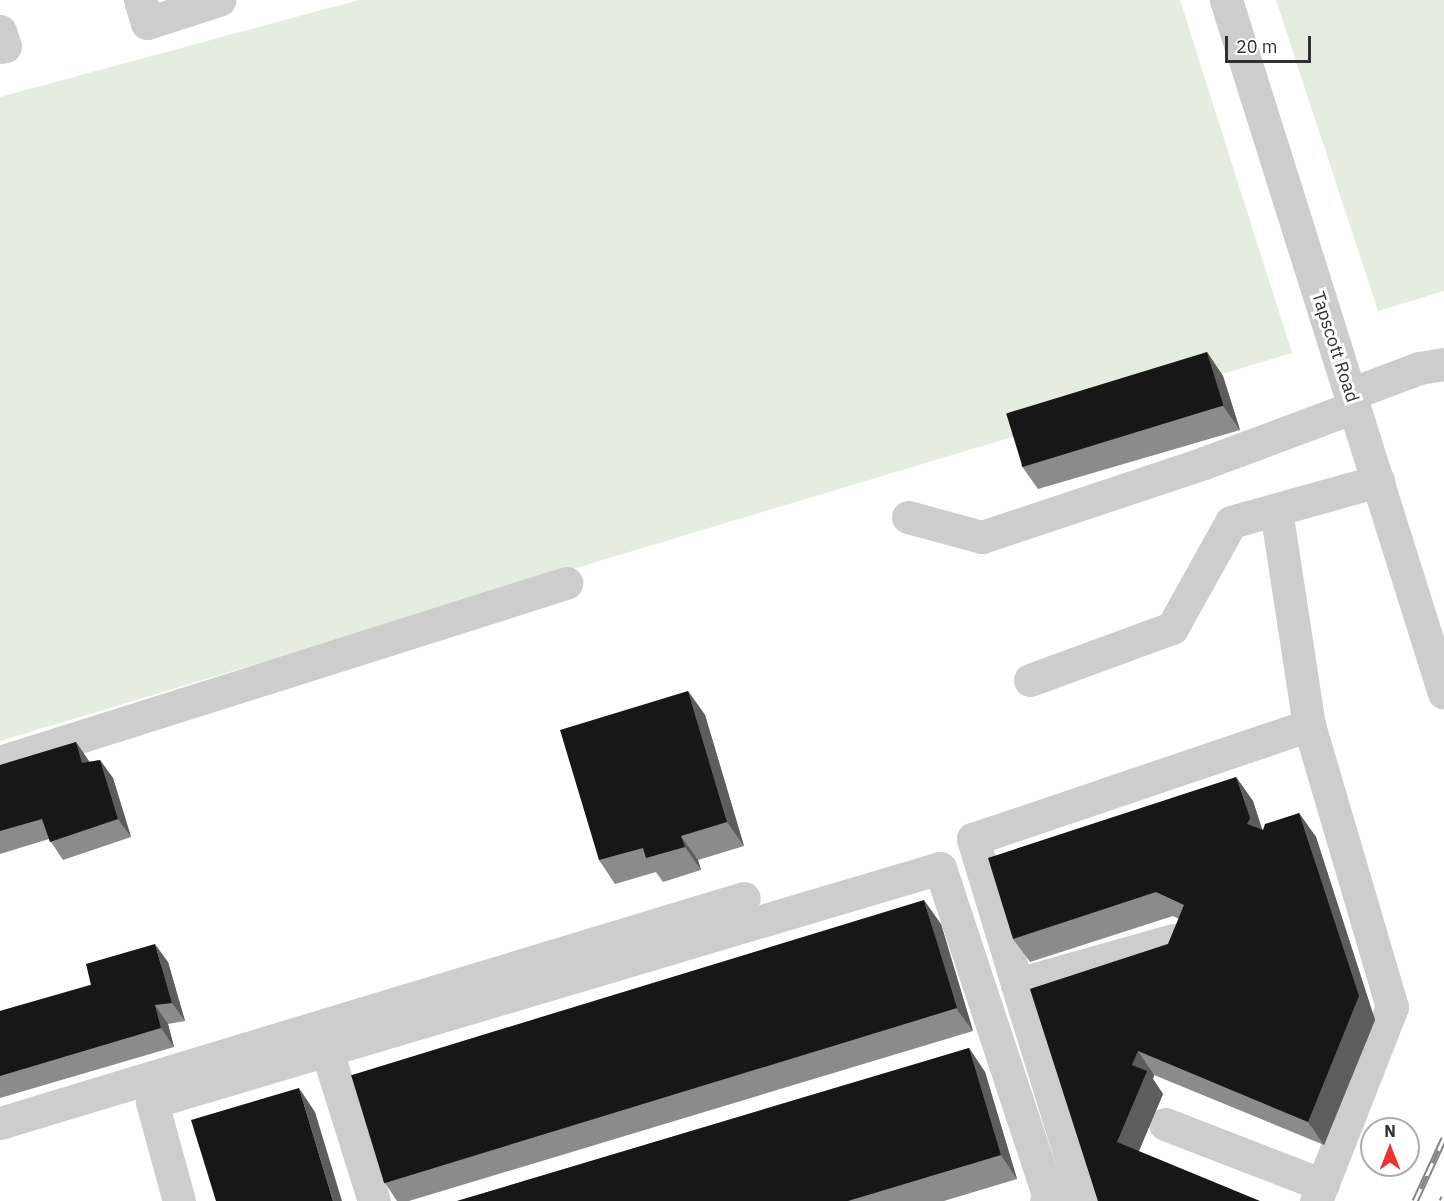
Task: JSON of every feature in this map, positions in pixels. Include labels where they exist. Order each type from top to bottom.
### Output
[{"type":"street","points":[[140,0],[147,23],[219,0]]},
{"type":"street","name":"Tapscott Road","points":[[1226,0],[1444,693]]},
{"type":"street","points":[[0,31],[4,46],[0,47]]},
{"type":"street","points":[[908,517],[982,537],[1204,463],[1352,400],[1419,368],[1444,364]]},
{"type":"street","points":[[1030,680],[1172,628],[1231,522],[1378,482]]},
{"type":"street","points":[[1165,1124],[1320,1193],[1392,1007],[1309,725],[1276,510]]},
{"type":"street","points":[[0,762],[566,584]]},
{"type":"street","points":[[1084,1201],[973,839],[1309,725]]},
{"type":"street","points":[[179,1201],[152,1102],[940,867],[1050,1200],[1046,1201]]},
{"type":"street","points":[[0,1123],[744,898]]},
{"type":"street","points":[[1017,984],[1174,940]]},
{"type":"street","points":[[966,1059],[1000,1048]]},
{"type":"street","points":[[327,1051],[374,1201]]},
{"type":"green space","points":[[359,0],[1180,0],[1292,353],[0,741],[0,97]]},
{"type":"green space","points":[[1276,0],[1444,0],[1444,291],[1378,311]]},
{"type":"building","points":[[1207,352],[1223,406],[1023,467],[1006,413]]},
{"type":"building","points":[[688,691],[727,822],[681,836],[685,847],[646,858],[643,848],[599,860],[560,730]]},
{"type":"building","points":[[76,742],[82,763],[100,760],[118,819],[50,842],[42,819],[0,831],[0,765]]},
{"type":"building","points":[[1236,777],[1250,818],[1247,824],[1263,830],[1265,824],[1299,813],[1359,996],[1308,1122],[1138,1051],[1132,1065],[1147,1071],[1117,1142],[1260,1201],[1098,1201],[1030,989],[1168,944],[1184,905],[1156,892],[1013,939],[988,858]]},
{"type":"building","points":[[924,900],[957,1008],[384,1183],[351,1075]]},
{"type":"building","points":[[155,944],[172,1003],[155,1005],[161,1028],[0,1076],[0,1011],[91,985],[86,964]]},
{"type":"building","points":[[969,1048],[1001,1155],[848,1201],[457,1201]]},
{"type":"building","points":[[299,1088],[333,1201],[216,1201],[191,1120]]},
{"type":"railway","points":[[1415,1201],[1444,1138]]},
{"type":"railway","points":[[1442,1201],[1444,1197]]}]
